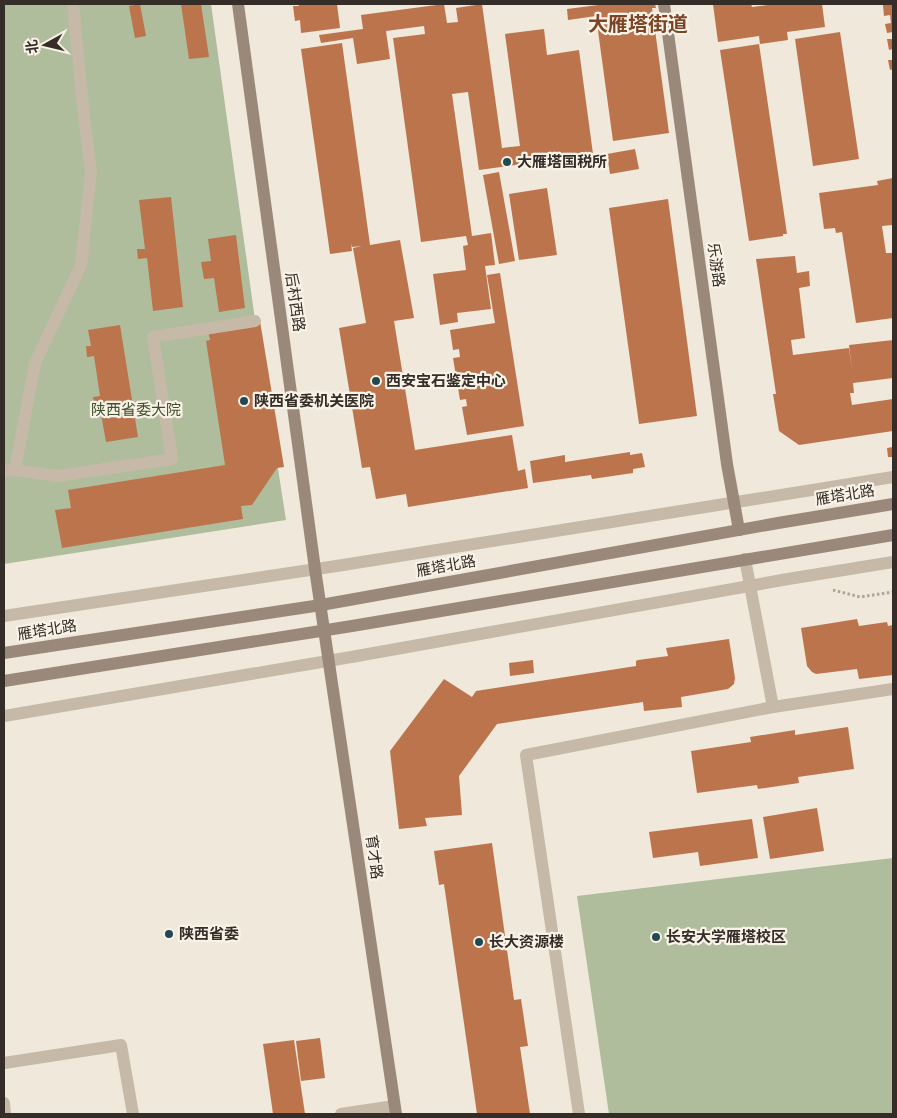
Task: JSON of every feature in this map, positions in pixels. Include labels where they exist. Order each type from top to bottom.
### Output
[{"type":"main road","name":"后村西路","points":[[238,4],[321,605]]},
{"type":"main road","name":"乐游路","points":[[664,4],[739,530]]},
{"type":"main road","name":"雁塔北路","points":[[4,653],[321,605],[893,504]]},
{"type":"main road","points":[[4,681],[325,630],[893,535]]},
{"type":"main road","name":"育才路","points":[[321,605],[395,1110]]},
{"type":"street","points":[[74,4],[84,117],[92,172],[81,265],[35,363],[9,471],[58,476],[172,458],[154,337],[255,321]]},
{"type":"street","points":[[4,616],[315,569],[893,477]]},
{"type":"street","points":[[745,559],[773,707]]},
{"type":"street","points":[[4,716],[893,562]]},
{"type":"street","points":[[579,1114],[526,755],[773,707],[893,689]]},
{"type":"street","points":[[4,1063],[121,1045],[132,1114]]},
{"type":"street","points":[[4,1103],[5,1114]]},
{"type":"street","points":[[341,1114],[395,1110]]},
{"type":"path","points":[[824,588],[860,597],[893,592]]},
{"type":"green space","name":"陕西省委大院","points":[[4,4],[211,4],[256,327],[286,520],[4,564]]},
{"type":"green space","points":[[893,858],[893,1114],[609,1114],[577,896]]},
{"type":"building","points":[[140,4],[146,36],[135,38],[129,6]]},
{"type":"building","points":[[181,4],[201,4],[209,57],[189,59]]},
{"type":"building","points":[[298,4],[337,4],[340,28],[301,33],[300,20],[295,21],[293,6],[299,6]]},
{"type":"building","name":"大雁塔国税所","points":[[444,4],[447,23],[458,22],[456,8],[482,4],[502,148],[520,146],[505,34],[544,29],[547,55],[579,50],[593,154],[479,170],[468,92],[452,94],[472,236],[491,233],[495,265],[485,266],[491,309],[457,313],[458,322],[440,325],[433,274],[466,270],[463,246],[468,245],[466,236],[421,242],[393,38],[425,34],[424,26],[386,31],[390,59],[357,64],[353,38],[321,43],[319,35],[363,29],[361,15]]},
{"type":"building","points":[[606,4],[655,4],[656,8],[652,8],[669,133],[613,141],[596,16],[568,20],[567,9]]},
{"type":"building","points":[[713,4],[751,4],[752,7],[775,4],[822,4],[825,27],[787,32],[788,40],[760,44],[759,36],[718,42]]},
{"type":"building","points":[[893,4],[893,32],[887,33],[885,24],[891,23],[890,15],[884,16],[883,5]]},
{"type":"building","points":[[840,32],[859,159],[813,166],[795,39]]},
{"type":"building","points":[[887,39],[893,39],[893,49],[889,50]]},
{"type":"building","points":[[342,43],[370,245],[400,240],[414,318],[394,321],[415,450],[512,435],[518,471],[525,469],[528,488],[408,507],[406,494],[376,499],[370,467],[362,468],[339,328],[366,323],[353,248],[362,246],[352,247],[351,244],[352,251],[330,254],[301,49]]},
{"type":"building","points":[[759,44],[787,234],[749,241],[720,50]]},
{"type":"building","points":[[888,60],[893,60],[893,69],[890,70]]},
{"type":"building","points":[[635,149],[639,169],[610,174],[607,154]]},
{"type":"building","points":[[499,172],[515,261],[499,264],[483,175]]},
{"type":"building","points":[[893,178],[893,225],[882,226],[886,253],[893,253],[893,318],[856,323],[842,232],[836,233],[835,228],[824,229],[819,193],[878,185],[877,181]]},
{"type":"building","points":[[547,188],[557,255],[519,260],[509,194]]},
{"type":"building","points":[[171,197],[183,307],[153,311],[147,258],[138,259],[137,249],[145,249],[139,200]]},
{"type":"building","points":[[668,199],[697,416],[639,424],[609,208]]},
{"type":"building","points":[[236,235],[245,308],[219,312],[214,278],[204,279],[201,262],[211,261],[208,239]]},
{"type":"building","points":[[795,256],[797,273],[809,271],[810,286],[799,288],[805,338],[791,340],[793,355],[849,348],[852,370],[849,345],[893,340],[893,378],[853,383],[854,393],[850,393],[852,405],[893,399],[893,431],[799,445],[779,431],[773,394],[776,394],[756,259]]},
{"type":"building","points":[[500,273],[524,426],[467,435],[462,407],[467,406],[466,399],[460,400],[453,358],[460,357],[459,349],[453,350],[450,330],[495,323],[487,275]]},
{"type":"building","name":"陕西省委机关医院","points":[[260,321],[284,467],[277,468],[252,505],[241,506],[243,519],[62,548],[55,510],[71,508],[68,490],[225,465],[206,341],[210,340],[208,330]]},
{"type":"building","points":[[120,325],[138,437],[106,442],[100,408],[95,409],[93,397],[100,396],[94,356],[87,357],[86,346],[91,346],[88,330]]},
{"type":"building","points":[[893,447],[893,457],[888,457],[887,448]]},
{"type":"building","points":[[630,452],[630,455],[642,453],[645,467],[633,469],[633,473],[592,479],[591,475],[533,483],[530,461],[565,455],[565,462]]},
{"type":"building","points":[[857,619],[859,626],[887,622],[888,626],[893,625],[893,675],[859,679],[857,669],[816,674],[812,672],[807,666],[801,628]]},
{"type":"building","points":[[729,639],[735,678],[734,684],[728,689],[681,697],[682,707],[644,711],[643,702],[497,724],[459,776],[462,815],[425,818],[427,826],[399,829],[390,751],[444,679],[472,697],[476,691],[636,666],[636,661],[638,660],[668,656],[666,648]]},
{"type":"building","points":[[533,660],[534,673],[510,676],[509,663]]},
{"type":"building","points":[[848,727],[854,769],[798,777],[799,783],[758,789],[757,785],[697,793],[691,751],[751,742],[750,737],[795,730],[795,735]]},
{"type":"building","points":[[817,808],[824,851],[770,859],[763,817]]},
{"type":"building","points":[[752,819],[758,858],[700,866],[698,852],[653,858],[649,832]]},
{"type":"building","name":"长大资源楼","points":[[492,843],[514,1000],[521,999],[528,1046],[520,1047],[530,1114],[477,1114],[444,884],[439,885],[434,851]]},
{"type":"building","points":[[320,1038],[325,1078],[301,1081],[296,1041]]},
{"type":"building","points":[[294,1040],[305,1114],[273,1114],[263,1044]]},
{"type":"place","name":"大雁塔国税所","points":[[507,162]]},
{"type":"place","name":"西安宝石鉴定中心","points":[[376,381]]},
{"type":"place","name":"陕西省委机关医院","points":[[244,401]]},
{"type":"place","name":"陕西省委","points":[[169,934]]},
{"type":"place","name":"长安大学雁塔校区","points":[[656,937]]},
{"type":"place","name":"长大资源楼","points":[[479,942]]},
{"type":"district","name":"大雁塔街道","points":[[638,24]]}]
